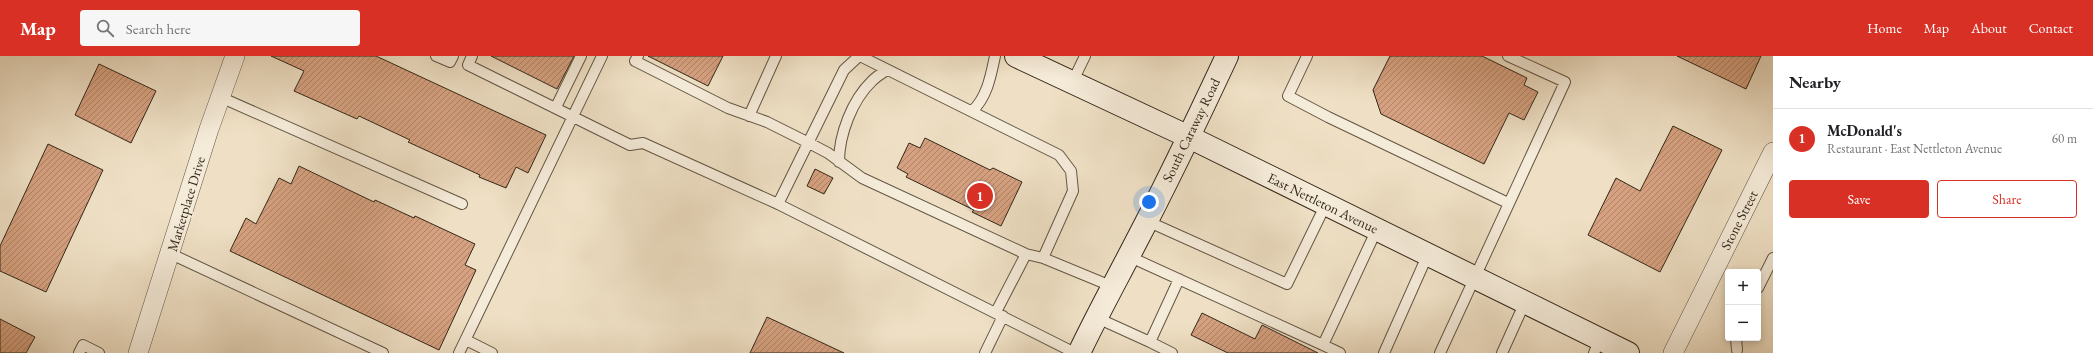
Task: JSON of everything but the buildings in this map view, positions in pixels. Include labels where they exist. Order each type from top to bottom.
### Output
[{"type":"main road","name":"South Caraway Road","points":[[1079,353],[1189,137],[1227,56]]},
{"type":"main road","name":"East Nettleton Avenue","points":[[1024,58],[1072,83],[1189,137],[1525,302],[1597,346],[1628,353]]},
{"type":"street","name":"Marketplace Drive","points":[[138,353],[220,97],[235,56]]},
{"type":"street","name":"Stone Street","points":[[1673,353],[1771,161]]},
{"type":"lane","points":[[436,56],[450,62],[453,56]]},
{"type":"lane","points":[[472,56],[468,65],[556,107],[630,145],[643,143],[778,204],[1000,314],[1075,353]]},
{"type":"lane","points":[[556,107],[581,56]]},
{"type":"lane","points":[[459,353],[602,56]]},
{"type":"lane","points":[[638,56],[635,61],[728,108],[767,122],[809,142],[862,178],[1026,254],[1044,258],[1112,286]]},
{"type":"lane","points":[[749,116],[776,56]]},
{"type":"lane","points":[[778,204],[844,70],[859,56],[1059,155],[1071,170],[1073,190],[1044,258]]},
{"type":"lane","points":[[972,111],[977,107],[986,92],[995,56]]},
{"type":"lane","points":[[1072,83],[1086,56]]},
{"type":"lane","points":[[1307,56],[1288,96],[1328,117],[1508,203]]},
{"type":"lane","points":[[1440,353],[1565,82],[1508,56]]},
{"type":"lane","points":[[839,162],[839,147],[857,101],[871,81],[887,70]]},
{"type":"lane","points":[[220,97],[462,204]]},
{"type":"lane","points":[[1147,221],[1287,284],[1326,204]]},
{"type":"lane","points":[[1324,345],[1377,229]]},
{"type":"lane","points":[[170,254],[383,353]]},
{"type":"lane","points":[[985,353],[1026,254]]},
{"type":"lane","points":[[1384,353],[1428,254]]},
{"type":"lane","points":[[1128,256],[1340,353]]},
{"type":"lane","points":[[1761,282],[1773,258]]},
{"type":"lane","points":[[1150,342],[1179,279]]},
{"type":"lane","points":[[1502,353],[1525,302]]},
{"type":"lane","points":[[1096,317],[1172,353]]},
{"type":"lane","points":[[466,340],[492,353]]},
{"type":"lane","points":[[1736,341],[1738,352]]},
{"type":"lane","points":[[79,353],[83,345],[99,353]]},
{"type":"place","name":"McDonald's","points":[[980,196]]}]
